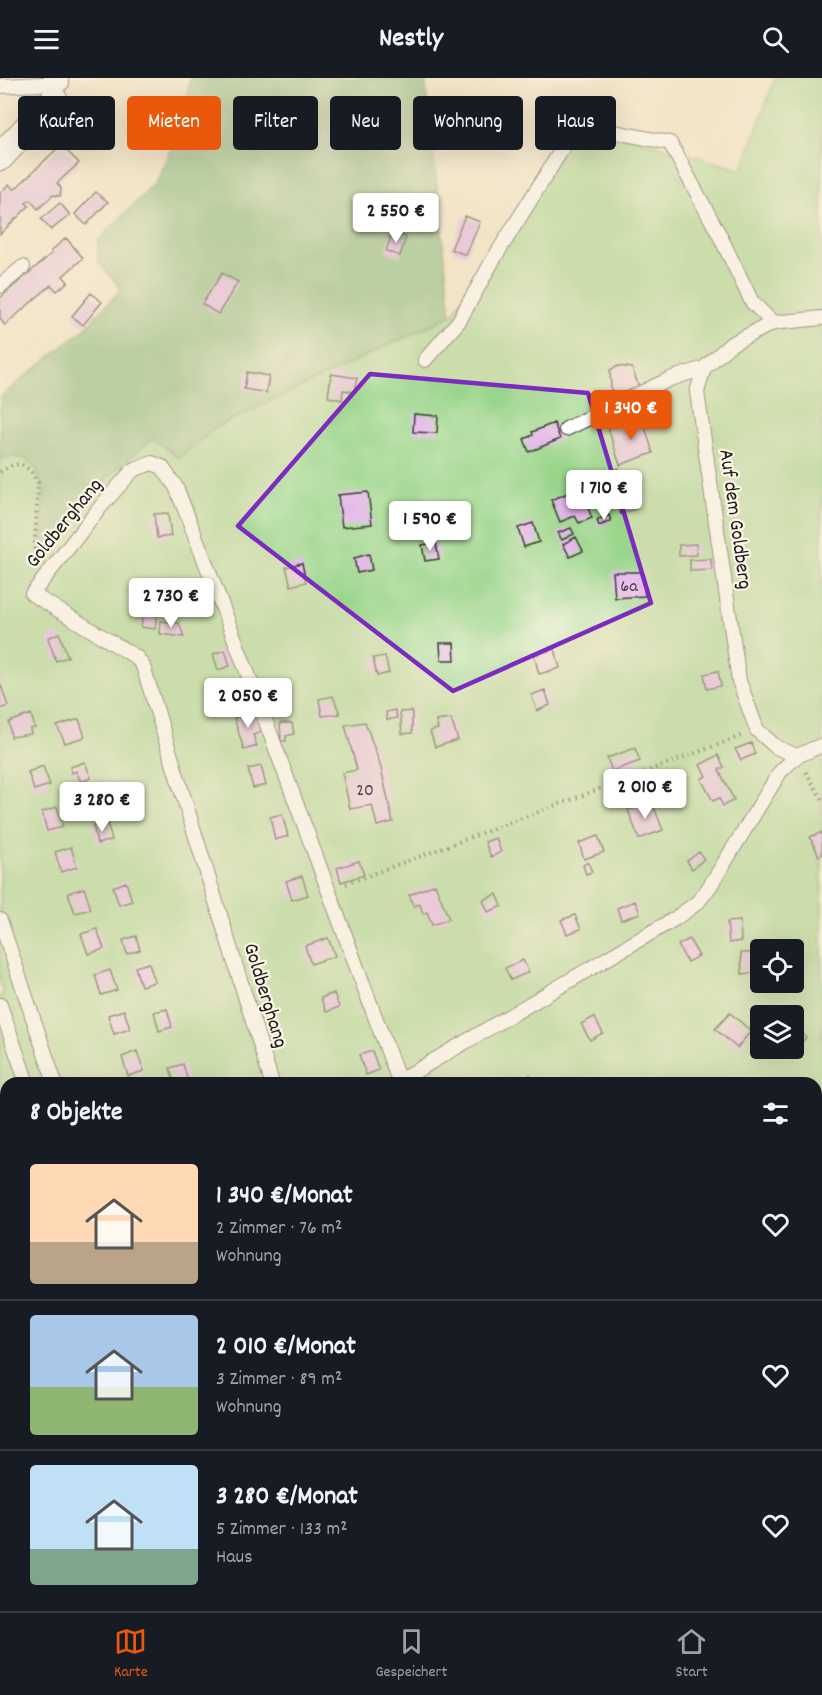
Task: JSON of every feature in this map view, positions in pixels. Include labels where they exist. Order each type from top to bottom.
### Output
[{"type":"street","points":[[0,158],[60,87]]},
{"type":"lane","points":[[0,86],[60,87]]},
{"type":"lane","points":[[425,360],[459,321],[493,260],[569,138],[585,126],[670,143],[720,236],[752,302],[773,323]]},
{"type":"lane","points":[[0,286],[23,267]]},
{"type":"lane","points":[[566,429],[670,380],[704,368],[731,344],[773,323],[822,318]]},
{"type":"lane","name":"Auf dem Goldberg","points":[[704,368],[697,392],[739,681],[757,730]]},
{"type":"lane","name":"Goldberghang","points":[[270,1077],[143,666],[136,657],[32,594],[102,505],[134,470],[152,463],[162,467],[176,487],[240,649],[398,1077]]},
{"type":"lane","points":[[757,730],[776,747],[797,756],[822,745]]},
{"type":"lane","name":"Goldberghang","points":[[408,1077],[676,918],[698,902],[780,772],[797,756]]},
{"type":"lane","points":[[0,920],[53,1077]]},
{"type":"lane","points":[[0,1005],[25,1077]]},
{"type":"path","points":[[0,472],[12,465],[21,464],[31,471],[38,483],[32,594]]},
{"type":"path","points":[[328,891],[757,730]]},
{"type":"path","points":[[797,756],[822,799]]},
{"type":"highlighted area","points":[[370,374],[588,393],[651,603],[453,691],[238,526]]},
{"type":"green space","points":[[190,78],[425,78],[427,96],[413,96],[413,150],[433,150],[451,315],[215,428],[179,458],[153,438],[109,476],[40,566],[44,491],[36,468],[23,457],[5,457],[0,460],[0,397],[83,330],[121,289],[98,261],[98,241],[155,183],[170,150],[221,150],[221,96],[187,96]]},
{"type":"green space","points":[[775,78],[822,78],[822,1077],[0,1077],[0,995],[4,994],[0,982],[0,460],[5,457],[23,457],[36,468],[44,491],[41,565],[109,476],[153,437],[179,457],[215,428],[454,314],[470,282],[559,150],[616,150],[616,133],[742,170]]},
{"type":"building","points":[[56,150],[66,150],[79,163],[57,183],[61,188],[60,196],[53,195],[38,209],[30,200],[26,203],[29,206],[0,234],[0,193],[9,184],[14,190]]},
{"type":"building","points":[[96,192],[108,202],[86,225],[75,214]]},
{"type":"building","points":[[60,203],[70,215],[51,230],[41,219]]},
{"type":"building","points":[[465,216],[480,222],[466,255],[451,249]]},
{"type":"building","points":[[392,233],[406,237],[400,256],[386,251]]},
{"type":"building","points":[[66,238],[83,258],[63,276],[68,282],[57,291],[51,285],[5,325],[0,319],[0,298]]},
{"type":"building","points":[[222,273],[238,282],[218,314],[202,304]]},
{"type":"building","points":[[91,293],[102,302],[83,325],[72,316]]},
{"type":"building","points":[[618,366],[632,368],[640,390],[615,400],[611,389],[610,370]]},
{"type":"building","points":[[247,372],[269,376],[266,393],[244,389]]},
{"type":"building","points":[[331,374],[357,378],[354,392],[343,390],[342,400],[328,397]]},
{"type":"building","points":[[414,414],[438,416],[437,433],[413,432]]},
{"type":"building","points":[[642,417],[653,453],[620,465],[608,428]]},
{"type":"building","points":[[554,423],[560,439],[529,452],[524,439],[533,435],[532,432]]},
{"type":"building","points":[[619,468],[635,509],[621,514],[617,505],[604,510],[592,479]]},
{"type":"building","points":[[580,488],[592,518],[579,523],[575,516],[560,522],[551,500]]},
{"type":"building","points":[[368,492],[372,524],[342,527],[338,495]]},
{"type":"building","points":[[168,513],[171,536],[157,538],[154,514]]},
{"type":"building","points":[[609,515],[611,521],[599,526],[597,520]]},
{"type":"building","points":[[533,523],[539,542],[524,547],[518,528]]},
{"type":"building","points":[[571,528],[574,534],[562,540],[558,533]]},
{"type":"building","points":[[576,537],[583,551],[570,557],[563,544]]},
{"type":"building","points":[[436,543],[439,559],[425,561],[422,545]]},
{"type":"building","points":[[696,544],[697,555],[679,556],[679,545]]},
{"type":"building","points":[[369,554],[372,570],[357,573],[354,558]]},
{"type":"building","points":[[711,559],[712,570],[690,571],[690,560]]},
{"type":"building","points":[[302,563],[306,582],[291,586],[286,567]]},
{"type":"building","points":[[613,572],[643,572],[645,596],[615,598]]},
{"type":"building","points":[[143,612],[157,614],[155,629],[141,627]]},
{"type":"building","points":[[161,621],[179,623],[184,637],[160,634]]},
{"type":"building","points":[[59,633],[68,657],[56,661],[48,638]]},
{"type":"building","points":[[440,643],[454,643],[455,660],[441,660]]},
{"type":"building","points":[[555,649],[560,668],[539,674],[534,655]]},
{"type":"building","points":[[225,650],[230,666],[218,670],[213,654]]},
{"type":"building","points":[[385,656],[389,673],[377,676],[373,658]]},
{"type":"building","points":[[718,671],[721,686],[707,689],[704,674]]},
{"type":"building","points":[[0,682],[8,706],[0,709]]},
{"type":"building","points":[[545,690],[550,705],[537,711],[531,695]]},
{"type":"building","points":[[333,696],[340,714],[322,716],[319,699]]},
{"type":"building","points":[[395,710],[397,718],[387,720],[386,712]]},
{"type":"building","points":[[255,711],[262,732],[253,735],[257,746],[244,750],[234,718]]},
{"type":"building","points":[[412,711],[412,733],[402,734],[400,712]]},
{"type":"building","points":[[31,714],[35,728],[30,729],[31,734],[11,737],[9,722]]},
{"type":"building","points":[[79,719],[85,737],[65,743],[57,726]]},
{"type":"building","points":[[451,719],[458,740],[435,747],[430,731],[438,729],[436,721]]},
{"type":"building","points":[[365,722],[380,764],[393,822],[377,826],[372,805],[350,809],[342,773],[357,770],[345,725]]},
{"type":"building","points":[[280,723],[292,723],[294,734],[286,736],[286,741],[281,741]]},
{"type":"building","points":[[751,743],[755,754],[741,760],[735,749]]},
{"type":"building","points":[[635,748],[640,761],[612,771],[607,758]]},
{"type":"building","points":[[718,755],[724,767],[719,770],[734,800],[723,806],[719,798],[713,801],[701,779],[706,776],[700,765]]},
{"type":"building","points":[[85,762],[91,778],[81,782],[76,771],[72,773],[70,767]]},
{"type":"building","points":[[43,766],[50,785],[34,790],[28,772]]},
{"type":"building","points":[[261,766],[266,785],[253,788],[248,769]]},
{"type":"building","points":[[652,802],[663,830],[639,839],[628,810]]},
{"type":"building","points":[[57,807],[63,827],[47,831],[42,812]]},
{"type":"building","points":[[282,814],[288,836],[275,840],[270,817]]},
{"type":"building","points":[[107,822],[112,840],[97,844],[93,825]]},
{"type":"building","points":[[822,832],[822,855],[819,856],[810,837]]},
{"type":"building","points":[[598,836],[604,852],[584,859],[579,843]]},
{"type":"building","points":[[496,838],[501,852],[491,857],[485,842]]},
{"type":"building","points":[[71,847],[77,867],[61,872],[55,852]]},
{"type":"building","points":[[699,852],[704,859],[692,869],[687,861]]},
{"type":"building","points":[[359,861],[364,875],[341,882],[337,868]]},
{"type":"building","points":[[588,862],[592,872],[586,874],[583,865]]},
{"type":"building","points":[[302,876],[308,895],[292,900],[286,881]]},
{"type":"building","points":[[126,882],[132,901],[119,905],[113,887]]},
{"type":"building","points":[[435,884],[449,919],[432,925],[427,912],[423,914],[420,904],[414,906],[409,895]]},
{"type":"building","points":[[84,888],[91,909],[75,913],[68,893]]},
{"type":"building","points":[[497,894],[502,906],[488,912],[483,900]]},
{"type":"building","points":[[635,901],[640,913],[621,920],[617,908]]},
{"type":"building","points":[[575,915],[581,929],[567,934],[561,920]]},
{"type":"building","points":[[740,921],[741,941],[729,943],[727,922]]},
{"type":"building","points":[[97,929],[104,949],[88,954],[81,934]]},
{"type":"building","points":[[136,936],[140,950],[127,954],[123,940]]},
{"type":"building","points":[[328,938],[335,956],[311,964],[305,946]]},
{"type":"building","points":[[689,939],[699,956],[687,962],[678,945]]},
{"type":"building","points":[[741,953],[750,953],[750,973],[742,974]]},
{"type":"building","points":[[523,960],[529,972],[511,980],[505,968]]},
{"type":"building","points":[[149,963],[155,982],[141,986],[135,967]]},
{"type":"building","points":[[110,970],[117,990],[101,995],[95,975]]},
{"type":"building","points":[[334,993],[339,1007],[326,1012],[321,998]]},
{"type":"building","points":[[167,1009],[172,1027],[159,1031],[154,1012]]},
{"type":"building","points":[[124,1010],[130,1029],[114,1034],[108,1015]]},
{"type":"building","points":[[730,1013],[750,1032],[737,1048],[715,1029]]},
{"type":"building","points":[[594,1017],[603,1033],[590,1040],[581,1024]]},
{"type":"building","points":[[137,1051],[144,1071],[128,1076],[122,1057]]},
{"type":"building","points":[[372,1051],[379,1070],[366,1075],[359,1055]]},
{"type":"building","points":[[183,1064],[187,1077],[172,1077],[170,1068]]}]
